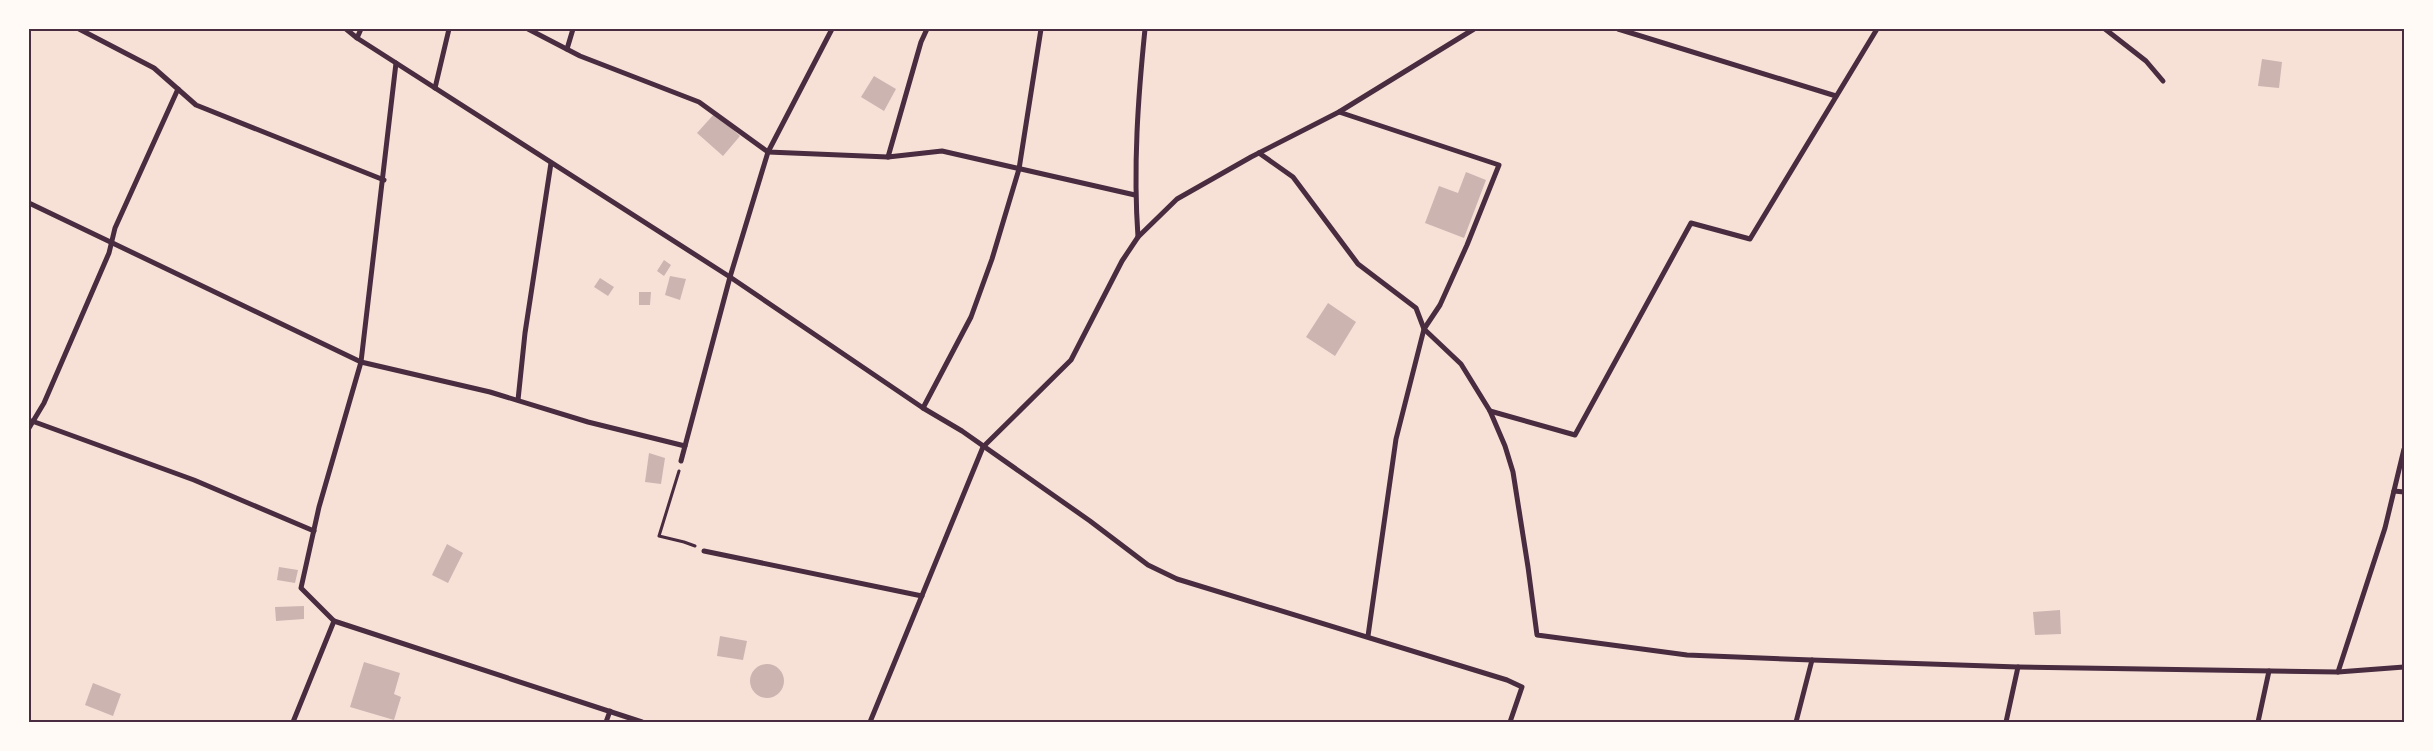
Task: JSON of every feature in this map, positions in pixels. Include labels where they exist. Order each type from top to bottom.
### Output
[{"type":"street","points":[[79,29],[154,68],[196,105],[384,180]]},
{"type":"street","points":[[346,29],[396,64],[730,277],[923,408],[962,431],[1155,568],[1177,579],[1507,680],[1522,687],[1510,722]]},
{"type":"street","points":[[357,38],[361,29]]},
{"type":"street","points":[[435,88],[449,29]]},
{"type":"street","points":[[528,29],[567,49],[699,102],[768,152],[888,157],[942,151],[1135,195]]},
{"type":"street","points":[[567,49],[573,29]]},
{"type":"street","points":[[682,461],[730,277],[768,152],[832,29]]},
{"type":"street","points":[[888,157],[920,42],[927,29]]},
{"type":"street","points":[[923,408],[971,317],[992,259],[1020,169],[1041,29]]},
{"type":"street","points":[[1138,237],[1135,195],[1136,137],[1145,29]]},
{"type":"street","points":[[870,722],[983,447],[1071,360],[1122,261],[1138,237],[1177,199],[1259,153],[1339,112],[1472,29]]},
{"type":"street","points":[[1618,29],[1836,96]]},
{"type":"street","points":[[1490,411],[1575,435],[1691,223],[1750,239],[1877,29]]},
{"type":"street","points":[[2105,29],[2146,62],[2163,82]]},
{"type":"street","points":[[396,64],[384,180],[361,362],[314,532],[301,588],[334,621],[642,722]]},
{"type":"street","points":[[29,428],[44,403],[112,242],[115,228],[178,89]]},
{"type":"street","points":[[1339,112],[1499,165],[1467,245],[1440,305],[1424,329],[1396,439],[1368,636]]},
{"type":"street","points":[[1259,153],[1293,177],[1358,264],[1416,308],[1424,329],[1460,364],[1490,411],[1505,446],[1513,472],[1537,636],[1687,655],[1812,660],[2018,667],[2338,672],[2404,666]]},
{"type":"street","points":[[518,400],[525,333],[551,163]]},
{"type":"street","points":[[29,203],[361,362],[490,392],[588,422],[685,446]]},
{"type":"street","points":[[32,421],[194,480],[314,532]]},
{"type":"street","points":[[2338,672],[2385,528],[2404,449]]},
{"type":"street","points":[[2394,491],[2404,492]]},
{"type":"street","points":[[704,551],[922,596]]},
{"type":"street","points":[[293,722],[334,621]]},
{"type":"street","points":[[1796,722],[1812,660]]},
{"type":"street","points":[[2006,722],[2018,667]]},
{"type":"street","points":[[2258,722],[2269,671]]},
{"type":"street","points":[[606,722],[610,711]]},
{"type":"path","points":[[682,461],[659,536],[684,542],[704,551]]},
{"type":"building","points":[[2262,59],[2282,62],[2279,88],[2258,86]]},
{"type":"building","points":[[874,76],[896,89],[884,111],[861,97]]},
{"type":"building","points":[[715,113],[740,136],[723,156],[697,133]]},
{"type":"building","points":[[1466,172],[1486,180],[1464,238],[1425,223],[1439,186],[1458,193]]},
{"type":"building","points":[[664,260],[671,265],[664,276],[657,271]]},
{"type":"building","points":[[670,276],[686,279],[680,300],[665,295]]},
{"type":"building","points":[[600,278],[614,287],[608,296],[594,287]]},
{"type":"building","points":[[639,292],[651,292],[650,305],[639,305]]},
{"type":"building","points":[[1328,303],[1356,322],[1335,356],[1306,337]]},
{"type":"building","points":[[649,453],[665,458],[661,484],[645,482]]},
{"type":"building","points":[[447,544],[463,553],[448,583],[432,575]]},
{"type":"building","points":[[279,567],[298,570],[295,583],[277,580]]},
{"type":"building","points":[[304,606],[304,619],[276,621],[275,607]]},
{"type":"building","points":[[2060,610],[2061,634],[2035,635],[2033,612]]},
{"type":"building","points":[[720,636],[747,641],[743,660],[717,656]]},
{"type":"building","points":[[364,662],[400,673],[394,694],[401,697],[394,720],[350,707]]},
{"type":"building","points":[[767,664],[779,669],[784,681],[779,693],[767,698],[755,693],[750,681],[755,669]]},
{"type":"building","points":[[93,683],[121,694],[113,716],[85,705]]}]
